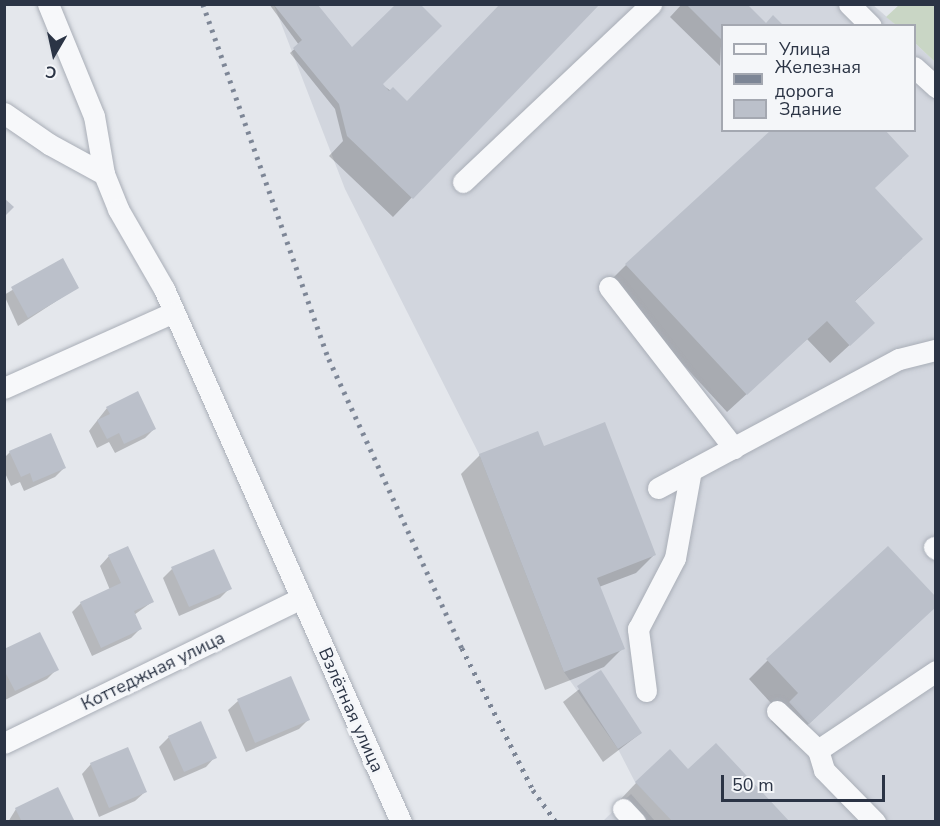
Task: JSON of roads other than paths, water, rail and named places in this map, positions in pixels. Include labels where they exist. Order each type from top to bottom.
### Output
[{"type":"street","name":"Взлётная улица","points":[[48,4],[94,116],[104,174],[118,209],[174,312],[401,822]]},
{"type":"street","points":[[464,182],[651,4]]},
{"type":"street","points":[[849,4],[869,24]]},
{"type":"street","points":[[916,68],[936,87]]},
{"type":"street","points":[[4,112],[49,144],[104,174]]},
{"type":"street","points":[[609,287],[734,448]]},
{"type":"street","points":[[4,388],[174,312]]},
{"type":"street","points":[[658,488],[899,359],[936,350]]},
{"type":"street","points":[[646,691],[638,629],[675,558],[692,470]]},
{"type":"street","name":"Коттеджная улица","points":[[4,743],[302,598]]},
{"type":"street","points":[[818,750],[936,671]]},
{"type":"street","points":[[777,711],[818,750],[824,770],[875,822]]},
{"type":"railway","points":[[203,4],[329,359],[462,648],[533,790],[556,822]]}]
